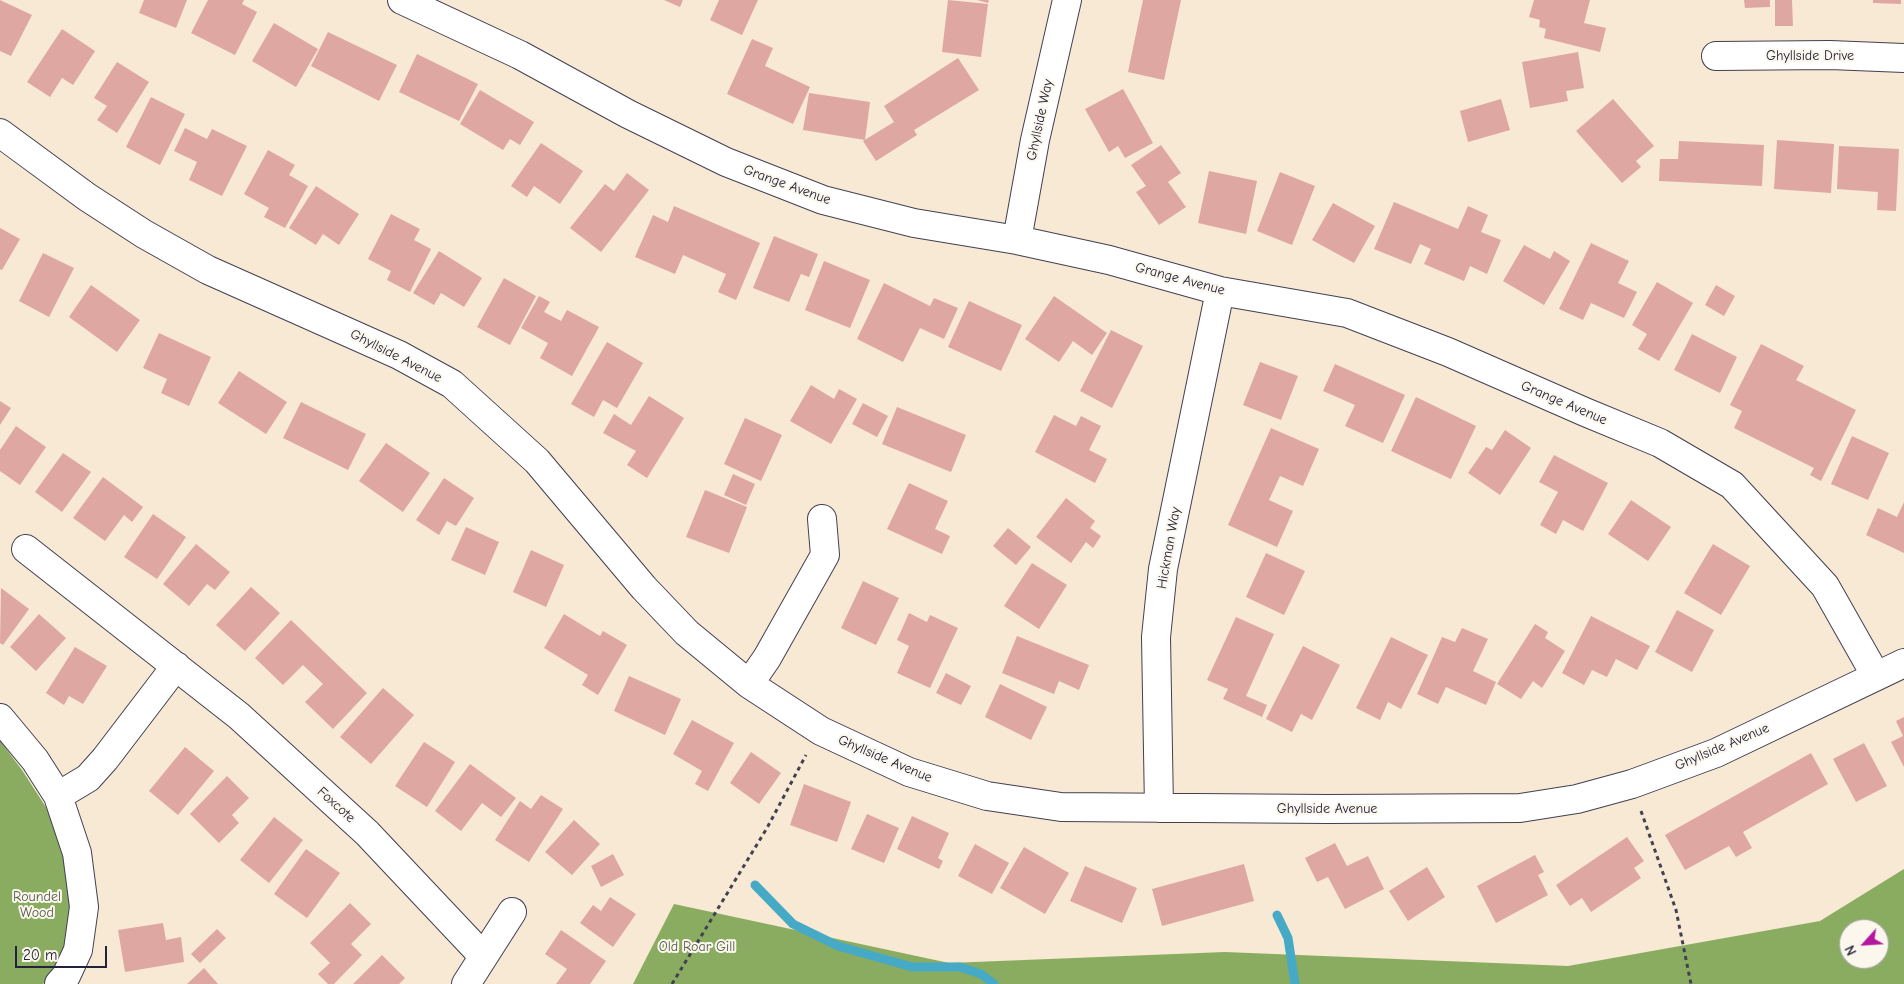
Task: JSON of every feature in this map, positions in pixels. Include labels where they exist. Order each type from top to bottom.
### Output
[{"type":"street","name":"Grange Avenue","points":[[402,0],[520,55],[628,114],[735,166],[823,200],[914,223],[1017,240],[1109,260],[1220,291],[1347,313],[1448,352],[1660,443],[1732,485],[1824,586],[1876,676]]},
{"type":"street","name":"Ghyllside Way","points":[[1017,240],[1035,140],[1067,0]]},
{"type":"street","name":"Ghyllside Drive","points":[[1716,56],[1830,55],[1904,58]]},
{"type":"street","name":"Ghyllside Avenue","points":[[0,133],[87,197],[144,234],[208,270],[399,354],[452,384],[537,461],[644,588],[687,633],[749,684],[821,731],[909,772],[987,796],[1061,807],[1520,808],[1577,799],[1632,784],[1716,753],[1904,663]]},
{"type":"street","name":"Hickman Way","points":[[1159,808],[1156,637],[1163,569],[1220,291]]},
{"type":"street","points":[[749,684],[767,658],[825,555],[822,519]]},
{"type":"street","name":"Foxcote","points":[[26,549],[239,716],[367,833],[484,956]]},
{"type":"street","points":[[58,796],[88,778],[105,759],[176,666]]},
{"type":"street","points":[[0,718],[35,760],[58,796],[77,853],[84,908],[78,950],[67,981]]},
{"type":"street","points":[[466,984],[512,912]]},
{"type":"path","points":[[672,984],[766,828],[821,731]]},
{"type":"path","points":[[1632,784],[1676,910],[1691,984]]},
{"type":"green space","name":"Roundel Wood","points":[[0,741],[22,770],[49,812],[66,854],[74,904],[67,950],[43,984],[0,984]]},
{"type":"green space","name":"Old Roar Gill","points":[[1904,869],[1904,984],[633,984],[674,904],[949,963],[1225,952],[1568,966],[1820,921]]},
{"type":"building","points":[[0,0],[32,15],[11,56],[0,51]]},
{"type":"building","points":[[144,0],[187,0],[176,28],[139,13]]},
{"type":"building","points":[[208,0],[244,0],[242,4],[257,12],[235,55],[191,33]]},
{"type":"building","points":[[664,0],[683,0],[680,7]]},
{"type":"building","points":[[719,0],[758,0],[742,35],[710,20]]},
{"type":"building","points":[[948,0],[988,4],[981,57],[942,52]]},
{"type":"building","points":[[977,0],[989,0],[988,3]]},
{"type":"building","points":[[1143,0],[1181,0],[1164,80],[1128,72]]},
{"type":"building","points":[[1534,0],[1590,0],[1584,23],[1606,28],[1600,52],[1544,38],[1546,29],[1539,27],[1540,20],[1529,17]]},
{"type":"building","points":[[1744,0],[1770,0],[1770,7],[1745,8]]},
{"type":"building","points":[[1775,0],[1792,0],[1793,26],[1775,26]]},
{"type":"building","points":[[1873,0],[1901,0],[1901,4],[1873,3]]},
{"type":"building","points":[[274,23],[318,49],[296,87],[252,61]]},
{"type":"building","points":[[62,29],[95,51],[73,85],[62,78],[50,97],[27,82]]},
{"type":"building","points":[[328,32],[397,65],[379,101],[311,66]]},
{"type":"building","points":[[752,39],[773,48],[765,66],[810,87],[793,124],[727,94]]},
{"type":"building","points":[[1578,52],[1584,88],[1566,91],[1568,101],[1530,108],[1522,62]]},
{"type":"building","points":[[417,54],[478,84],[459,121],[399,92]]},
{"type":"building","points":[[958,58],[979,90],[914,130],[917,135],[876,161],[863,141],[894,122],[884,106]]},
{"type":"building","points":[[117,62],[149,82],[117,133],[97,120],[107,106],[94,98]]},
{"type":"building","points":[[1123,89],[1153,143],[1125,158],[1118,146],[1109,152],[1085,109]]},
{"type":"building","points":[[480,90],[534,122],[520,145],[510,139],[503,150],[460,124]]},
{"type":"building","points":[[809,93],[870,102],[865,140],[803,130]]},
{"type":"building","points":[[151,97],[185,114],[160,165],[126,147]]},
{"type":"building","points":[[1501,99],[1510,130],[1468,142],[1460,111]]},
{"type":"building","points":[[1613,99],[1654,146],[1636,161],[1641,167],[1622,183],[1576,131]]},
{"type":"building","points":[[185,128],[207,139],[212,129],[247,146],[222,196],[189,180],[197,162],[174,151]]},
{"type":"building","points":[[1777,140],[1834,144],[1831,193],[1774,189]]},
{"type":"building","points":[[1679,141],[1764,145],[1762,186],[1659,181],[1660,159],[1678,159]]},
{"type":"building","points":[[541,143],[583,171],[560,204],[534,186],[527,197],[511,186]]},
{"type":"building","points":[[1161,145],[1181,173],[1168,182],[1186,207],[1159,225],[1136,192],[1146,186],[1131,165]]},
{"type":"building","points":[[1839,146],[1899,149],[1896,211],[1877,210],[1878,192],[1837,189]]},
{"type":"building","points":[[268,150],[295,165],[289,175],[308,186],[285,228],[264,217],[269,208],[244,194]]},
{"type":"building","points":[[1209,171],[1257,181],[1246,234],[1198,223]]},
{"type":"building","points":[[1280,172],[1315,186],[1292,245],[1257,231]]},
{"type":"building","points":[[627,173],[649,190],[601,252],[570,228],[605,184],[614,191]]},
{"type":"building","points":[[316,186],[359,214],[339,245],[323,234],[316,245],[289,228]]},
{"type":"building","points":[[1394,202],[1458,229],[1468,206],[1488,215],[1481,232],[1501,240],[1487,274],[1470,266],[1464,281],[1424,264],[1431,249],[1420,244],[1411,264],[1374,249]]},
{"type":"building","points":[[1333,203],[1375,226],[1354,263],[1312,240]]},
{"type":"building","points":[[674,206],[760,243],[736,300],[718,292],[726,274],[683,255],[675,274],[635,257],[653,215],[668,222]]},
{"type":"building","points":[[391,214],[420,229],[414,240],[431,249],[410,292],[387,280],[391,271],[368,259]]},
{"type":"building","points":[[0,228],[20,239],[2,270],[0,269]]},
{"type":"building","points":[[774,236],[818,254],[809,277],[801,274],[789,302],[753,288]]},
{"type":"building","points":[[1591,243],[1629,261],[1618,283],[1637,292],[1624,318],[1591,303],[1583,320],[1559,309]]},
{"type":"building","points":[[1524,245],[1550,259],[1554,251],[1570,261],[1544,305],[1503,281]]},
{"type":"building","points":[[439,251],[482,278],[464,307],[441,293],[434,305],[413,293]]},
{"type":"building","points":[[43,253],[74,268],[49,317],[19,301]]},
{"type":"building","points":[[824,261],[870,280],[850,328],[805,310]]},
{"type":"building","points":[[504,278],[536,296],[510,345],[477,327]]},
{"type":"building","points":[[1657,282],[1693,303],[1659,361],[1638,349],[1647,334],[1632,325]]},
{"type":"building","points":[[884,283],[930,306],[934,298],[958,308],[944,339],[920,328],[903,362],[857,339]]},
{"type":"building","points":[[91,285],[140,320],[117,352],[69,317]]},
{"type":"building","points":[[1716,285],[1735,296],[1724,316],[1705,305]]},
{"type":"building","points":[[539,296],[550,302],[544,312],[561,321],[567,310],[599,327],[572,376],[540,358],[548,343],[521,328]]},
{"type":"building","points":[[1054,296],[1107,333],[1092,355],[1073,341],[1059,362],[1025,339]]},
{"type":"building","points":[[969,301],[1022,325],[1001,371],[948,347]]},
{"type":"building","points":[[1111,330],[1143,346],[1112,408],[1080,391]]},
{"type":"building","points":[[159,333],[211,357],[189,406],[161,393],[167,379],[143,368]]},
{"type":"building","points":[[1692,334],[1737,357],[1720,393],[1674,370]]},
{"type":"building","points":[[607,342],[643,363],[617,408],[603,400],[594,417],[571,404]]},
{"type":"building","points":[[1761,344],[1804,366],[1796,380],[1856,410],[1821,481],[1810,475],[1814,468],[1734,428],[1742,411],[1730,405]]},
{"type":"building","points":[[1260,362],[1298,376],[1281,420],[1243,405]]},
{"type":"building","points":[[1335,364],[1405,395],[1383,443],[1345,426],[1355,405],[1323,391]]},
{"type":"building","points":[[239,371],[287,402],[266,434],[218,403]]},
{"type":"building","points":[[811,385],[834,399],[839,389],[857,399],[831,444],[790,421]]},
{"type":"building","points":[[649,396],[684,418],[647,478],[627,465],[636,451],[603,433],[614,414],[631,425]]},
{"type":"building","points":[[1416,397],[1476,426],[1451,479],[1391,451]]},
{"type":"building","points":[[0,401],[11,408],[0,425]]},
{"type":"building","points":[[301,402],[366,434],[348,470],[283,438]]},
{"type":"building","points":[[863,403],[888,416],[877,437],[852,424]]},
{"type":"building","points":[[897,407],[966,435],[951,472],[882,444]]},
{"type":"building","points":[[1054,415],[1076,426],[1081,416],[1101,426],[1089,450],[1107,459],[1095,483],[1035,452]]},
{"type":"building","points":[[745,418],[782,435],[761,481],[724,464]]},
{"type":"building","points":[[16,426],[46,447],[20,485],[0,471],[0,450]]},
{"type":"building","points":[[1271,428],[1319,449],[1303,486],[1280,476],[1269,500],[1293,511],[1277,547],[1228,525]]},
{"type":"building","points":[[1505,430],[1531,448],[1500,495],[1468,473],[1486,447],[1492,450]]},
{"type":"building","points":[[1852,436],[1889,453],[1868,500],[1831,484]]},
{"type":"building","points":[[386,443],[430,473],[403,512],[359,481]]},
{"type":"building","points":[[63,453],[91,472],[62,512],[35,492]]},
{"type":"building","points":[[1554,455],[1608,483],[1583,531],[1563,520],[1556,534],[1540,525],[1558,492],[1539,482]]},
{"type":"building","points":[[733,474],[755,484],[746,505],[724,495]]},
{"type":"building","points":[[103,477],[143,507],[132,522],[124,515],[105,541],[73,518]]},
{"type":"building","points":[[444,478],[474,498],[456,526],[447,521],[439,535],[416,520]]},
{"type":"building","points":[[909,483],[948,501],[935,529],[950,536],[942,554],[887,529]]},
{"type":"building","points":[[705,490],[747,507],[729,553],[686,537]]},
{"type":"building","points":[[1066,498],[1095,521],[1090,528],[1101,536],[1093,548],[1086,542],[1071,563],[1036,537]]},
{"type":"building","points":[[1631,500],[1671,527],[1648,561],[1608,534]]},
{"type":"building","points":[[1904,502],[1904,553],[1866,535],[1878,508],[1897,517]]},
{"type":"building","points":[[153,514],[186,537],[157,579],[124,557]]},
{"type":"building","points":[[466,527],[499,542],[485,575],[451,560]]},
{"type":"building","points":[[1008,528],[1031,547],[1016,565],[993,546]]},
{"type":"building","points":[[196,544],[230,572],[215,590],[207,584],[189,606],[163,584]]},
{"type":"building","points":[[1713,544],[1750,566],[1721,615],[1684,593]]},
{"type":"building","points":[[531,550],[564,565],[546,607],[513,592]]},
{"type":"building","points":[[1266,553],[1305,571],[1284,615],[1246,597]]},
{"type":"building","points":[[1032,563],[1067,585],[1039,629],[1004,606]]},
{"type":"building","points":[[863,581],[899,598],[876,645],[841,628]]},
{"type":"building","points":[[251,587],[280,613],[245,651],[216,625]]},
{"type":"building","points":[[1,588],[29,609],[3,645],[0,643]]},
{"type":"building","points":[[1677,610],[1714,630],[1692,672],[1655,652]]},
{"type":"building","points":[[909,613],[927,622],[930,615],[958,628],[930,688],[897,673],[909,646],[897,640]]},
{"type":"building","points":[[39,614],[66,638],[36,671],[10,647]]},
{"type":"building","points":[[564,614],[600,636],[603,631],[627,645],[598,695],[582,685],[588,675],[544,648]]},
{"type":"building","points":[[1591,616],[1650,646],[1637,670],[1616,659],[1607,677],[1592,670],[1584,685],[1562,673]]},
{"type":"building","points":[[1236,617],[1274,634],[1246,696],[1267,705],[1262,717],[1223,699],[1228,689],[1207,680]]},
{"type":"building","points":[[291,620],[367,693],[333,729],[305,702],[323,684],[303,665],[283,685],[255,658]]},
{"type":"building","points":[[1535,624],[1548,632],[1545,638],[1565,651],[1542,688],[1533,681],[1521,699],[1497,684]]},
{"type":"building","points":[[1462,628],[1488,639],[1473,671],[1496,682],[1486,705],[1446,687],[1438,704],[1417,694],[1442,637],[1455,642]]},
{"type":"building","points":[[1017,636],[1089,665],[1079,690],[1059,681],[1054,694],[1002,673]]},
{"type":"building","points":[[1391,637],[1428,655],[1401,709],[1388,702],[1380,720],[1356,708]]},
{"type":"building","points":[[1303,646],[1340,665],[1312,720],[1301,714],[1292,732],[1266,719]]},
{"type":"building","points":[[75,647],[107,666],[83,704],[69,696],[64,705],[46,693]]},
{"type":"building","points":[[946,673],[971,686],[961,705],[936,693]]},
{"type":"building","points":[[629,676],[681,699],[665,735],[614,711]]},
{"type":"building","points":[[1000,684],[1047,707],[1031,740],[985,717]]},
{"type":"building","points":[[383,688],[414,715],[371,764],[340,737]]},
{"type":"building","points":[[1904,717],[1904,767],[1891,742],[1903,736],[1896,721]]},
{"type":"building","points":[[692,720],[734,743],[708,791],[695,784],[702,771],[673,754]]},
{"type":"building","points":[[424,742],[455,762],[427,807],[395,786]]},
{"type":"building","points":[[1864,743],[1887,786],[1856,802],[1833,759]]},
{"type":"building","points":[[185,747],[214,771],[178,815],[149,791]]},
{"type":"building","points":[[751,752],[781,773],[759,804],[730,783]]},
{"type":"building","points":[[1811,753],[1828,784],[1743,832],[1752,848],[1736,857],[1729,846],[1685,870],[1665,835]]},
{"type":"building","points":[[470,764],[516,798],[501,817],[482,803],[461,831],[435,811]]},
{"type":"building","points":[[227,776],[249,798],[232,815],[239,823],[219,843],[190,814]]},
{"type":"building","points":[[804,784],[851,802],[837,842],[790,825]]},
{"type":"building","points":[[541,795],[563,809],[529,862],[495,840],[520,801],[531,809]]},
{"type":"building","points":[[867,814],[899,828],[884,863],[851,849]]},
{"type":"building","points":[[912,816],[949,833],[938,858],[943,861],[939,869],[897,849]]},
{"type":"building","points":[[274,817],[303,840],[269,883],[240,860]]},
{"type":"building","points":[[574,820],[600,844],[572,875],[545,852]]},
{"type":"building","points":[[1627,837],[1644,861],[1634,868],[1641,878],[1591,912],[1582,898],[1570,906],[1556,885]]},
{"type":"building","points":[[1335,843],[1347,866],[1368,856],[1384,889],[1345,909],[1328,877],[1317,882],[1305,858]]},
{"type":"building","points":[[975,844],[1009,863],[992,894],[958,876]]},
{"type":"building","points":[[1024,847],[1069,873],[1045,914],[1000,888]]},
{"type":"building","points":[[306,849],[340,873],[307,918],[274,894]]},
{"type":"building","points":[[613,854],[624,875],[601,887],[591,866]]},
{"type":"building","points":[[1535,855],[1544,872],[1538,875],[1548,895],[1496,923],[1477,886]]},
{"type":"building","points":[[1244,864],[1254,901],[1162,926],[1152,889]]},
{"type":"building","points":[[1085,866],[1137,888],[1122,923],[1070,901]]},
{"type":"building","points":[[1427,867],[1445,897],[1408,921],[1389,891]]},
{"type":"building","points":[[610,897],[636,914],[613,947],[580,923],[593,905],[601,911]]},
{"type":"building","points":[[350,903],[371,924],[351,944],[362,955],[334,984],[328,984],[318,974],[330,963],[310,943]]},
{"type":"building","points":[[163,923],[166,940],[181,937],[184,962],[125,972],[118,930]]},
{"type":"building","points":[[217,929],[226,938],[200,963],[191,954]]},
{"type":"building","points":[[561,930],[606,961],[590,984],[556,984],[567,969],[545,954]]},
{"type":"building","points":[[382,955],[405,978],[399,984],[353,984]]},
{"type":"building","points":[[204,968],[218,984],[187,984]]},
{"type":"waterway","points":[[755,885],[793,924],[838,946],[912,967],[960,967],[981,974],[994,984]]},
{"type":"waterway","points":[[1277,915],[1288,938],[1295,984]]}]
